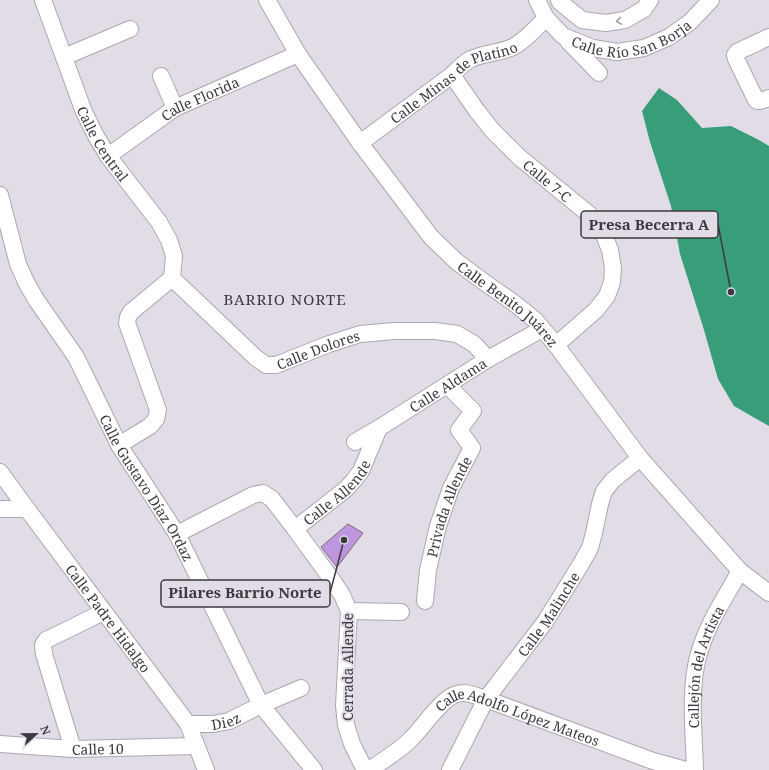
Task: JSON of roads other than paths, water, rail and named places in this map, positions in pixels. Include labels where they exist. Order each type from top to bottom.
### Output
[{"type":"street","name":"Calle Central","points":[[43,0],[84,112],[96,136],[108,156],[159,222],[170,240],[174,256],[172,278]]},
{"type":"street","name":"Calle Benito Juárez","points":[[267,0],[298,54],[360,143],[431,237],[457,262],[535,320],[556,345],[640,458],[740,571],[769,593]]},
{"type":"street","name":"Calle Río San Borja","points":[[537,0],[546,18],[563,36],[593,48],[617,52],[644,48],[669,37],[690,22],[711,0]]},
{"type":"street","name":"Calle Río San Borja","points":[[559,0],[582,20],[606,23],[625,20],[644,9],[650,0]]},
{"type":"street","name":"Calle Minas de Platino","points":[[360,143],[452,75],[462,65],[472,59],[500,52],[513,46],[525,38],[546,18]]},
{"type":"street","points":[[64,57],[130,29]]},
{"type":"street","points":[[563,36],[599,73]]},
{"type":"street","points":[[764,100],[756,100],[736,58],[736,55],[737,52],[769,37]]},
{"type":"street","name":"Calle Florida","points":[[108,156],[175,108],[298,54]]},
{"type":"street","name":"Calle 7-C","points":[[452,75],[477,112],[492,130],[519,157],[590,215],[602,230],[610,250],[613,268],[612,282],[607,296],[596,310],[556,345]]},
{"type":"street","points":[[161,76],[175,108]]},
{"type":"street","name":"Calle Gustavo Díaz Ordaz","points":[[0,195],[18,264],[27,284],[37,302],[76,357],[119,445],[177,534],[260,705],[314,770]]},
{"type":"street","points":[[119,445],[150,426],[156,419],[158,410],[127,323],[128,316],[172,278]]},
{"type":"street","name":"Calle Dolores","points":[[172,278],[256,358],[266,365],[276,365],[360,334],[394,331],[435,330],[457,334],[474,344],[488,359]]},
{"type":"street","name":"Calle Aldama","points":[[355,442],[488,359],[542,329]]},
{"type":"street","name":"Privada Allende","points":[[425,601],[428,570],[438,526],[451,488],[472,448],[459,430],[473,412],[447,385]]},
{"type":"street","name":"Calle Allende","points":[[177,534],[253,495],[263,493],[272,499],[295,529],[346,489],[354,480],[361,471],[379,428]]},
{"type":"street","name":"Calle Malinche","points":[[450,770],[486,699],[545,622],[590,548],[604,491],[613,480],[640,458]]},
{"type":"street","name":"Calle Padre Hidalgo","points":[[0,472],[188,724],[206,770]]},
{"type":"street","points":[[0,509],[27,509]]},
{"type":"street","name":"Cerrada Allende","points":[[295,529],[335,584],[342,595],[348,611],[344,706],[346,725],[352,744],[365,770]]},
{"type":"street","name":"Callejón del Artista","points":[[695,770],[692,691],[698,657],[708,627],[740,571]]},
{"type":"street","points":[[348,611],[401,612]]},
{"type":"street","points":[[73,749],[42,645],[46,640],[103,612]]},
{"type":"street","name":"Diez","points":[[188,724],[213,724],[229,721],[260,705],[301,688]]},
{"type":"street","name":"Calle Adolfo López Mateos","points":[[370,770],[411,739],[445,700],[454,695],[465,692],[486,699],[652,766],[686,770]]},
{"type":"street","name":"Calle 10","points":[[0,744],[73,749],[196,746]]},
{"type":"place","name":"Presa Becerra A","points":[[731,292]]},
{"type":"place","name":"Pilares Barrio Norte","points":[[344,540]]},
{"type":"district","name":"BARRIO NORTE","points":[[285,299]]}]
